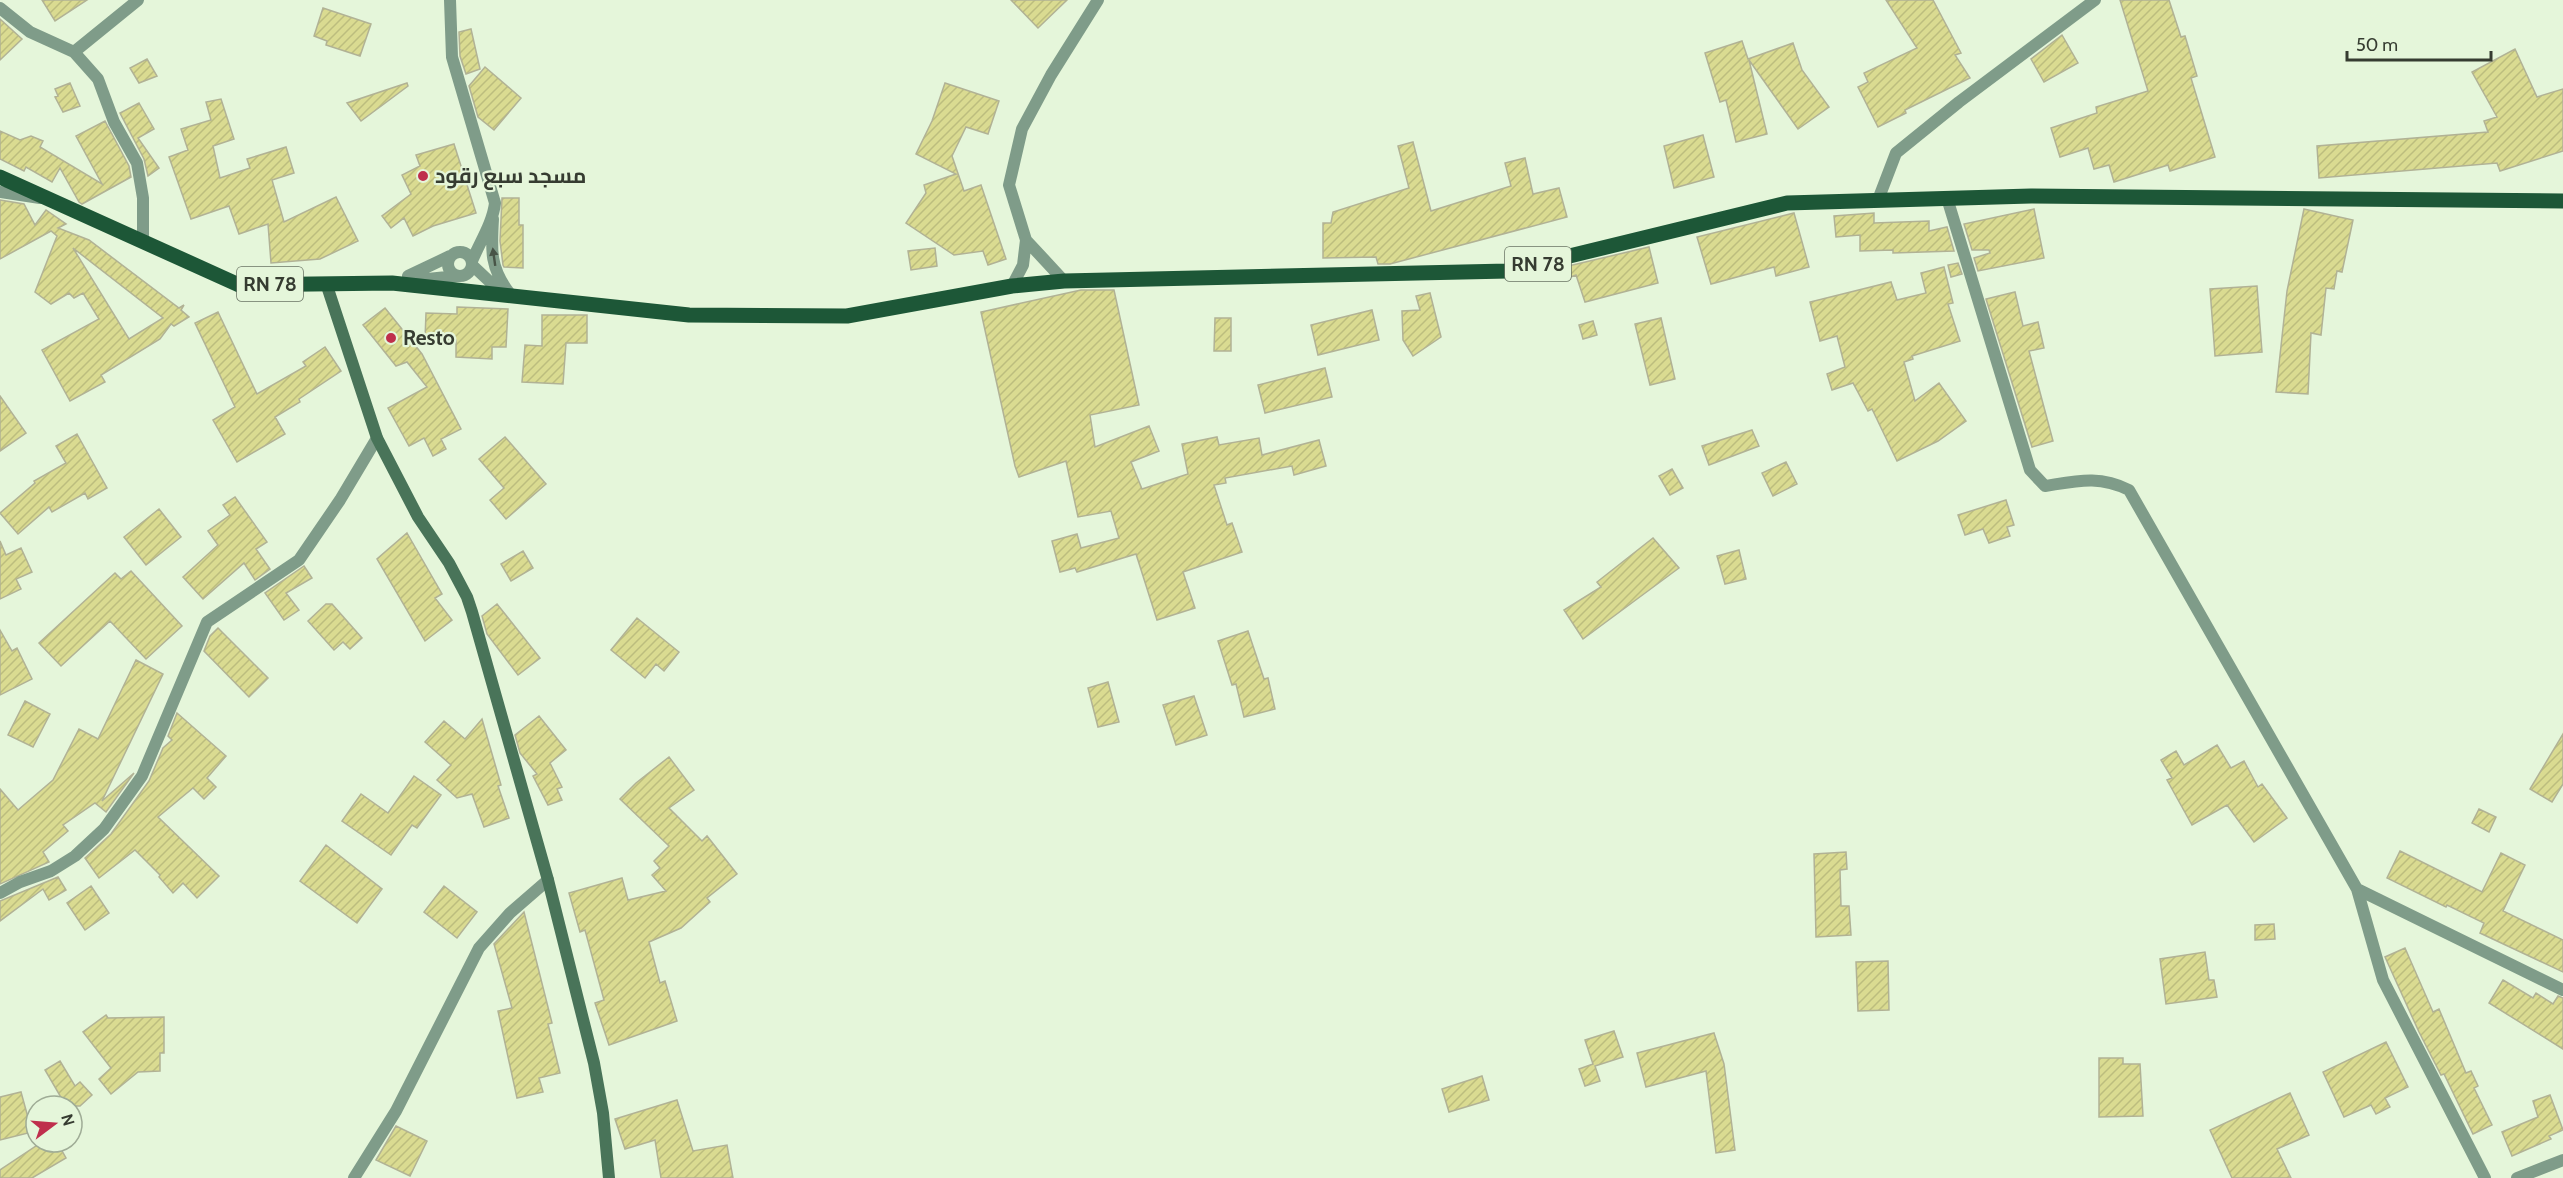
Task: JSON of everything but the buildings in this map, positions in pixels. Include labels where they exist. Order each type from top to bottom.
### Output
[{"type":"main road","name":"RN 78","points":[[0,177],[239,285],[392,283],[689,315],[847,316],[1012,286],[1064,281],[1508,271],[1787,203],[2031,196],[2563,201]]},
{"type":"main road","points":[[0,183],[47,200]]},
{"type":"main road","points":[[326,283],[377,438],[418,518],[449,563],[467,597],[548,880],[594,1062],[603,1113],[609,1178]]},
{"type":"street","points":[[74,52],[138,0]]},
{"type":"street","points":[[450,0],[452,57],[495,203],[493,259],[498,278],[510,294]]},
{"type":"street","points":[[1012,286],[1023,265],[1026,240],[1009,185],[1022,129],[1051,75],[1098,0]]},
{"type":"street","points":[[1878,200],[1896,153],[1959,102],[2095,0]]},
{"type":"street","points":[[0,8],[30,32],[74,52],[98,79],[114,122],[137,163],[143,198],[143,241]]},
{"type":"street","points":[[0,192],[47,200]]},
{"type":"street","points":[[1947,198],[2030,470],[2045,486],[2096,479],[2114,482],[2129,490],[2357,889],[2383,980],[2485,1178]]},
{"type":"street","points":[[392,283],[465,275],[486,228],[494,216]]},
{"type":"street","points":[[392,283],[455,254],[486,228]]},
{"type":"street","points":[[1026,240],[1064,281]]},
{"type":"street","points":[[455,254],[468,254],[472,263],[489,281],[510,294]]},
{"type":"street","points":[[455,254],[448,267],[457,276]]},
{"type":"street","points":[[0,893],[20,882],[51,871],[75,856],[104,829],[142,776],[207,622],[299,560],[340,500],[377,438]]},
{"type":"street","points":[[354,1178],[396,1111],[479,948],[510,913],[548,880]]},
{"type":"street","points":[[2357,889],[2563,990]]},
{"type":"street","points":[[2517,1178],[2563,1160]]},
{"type":"place","name":"مسجد سبع رقود","points":[[423,176]]},
{"type":"place","name":"Resto","points":[[391,338]]}]
